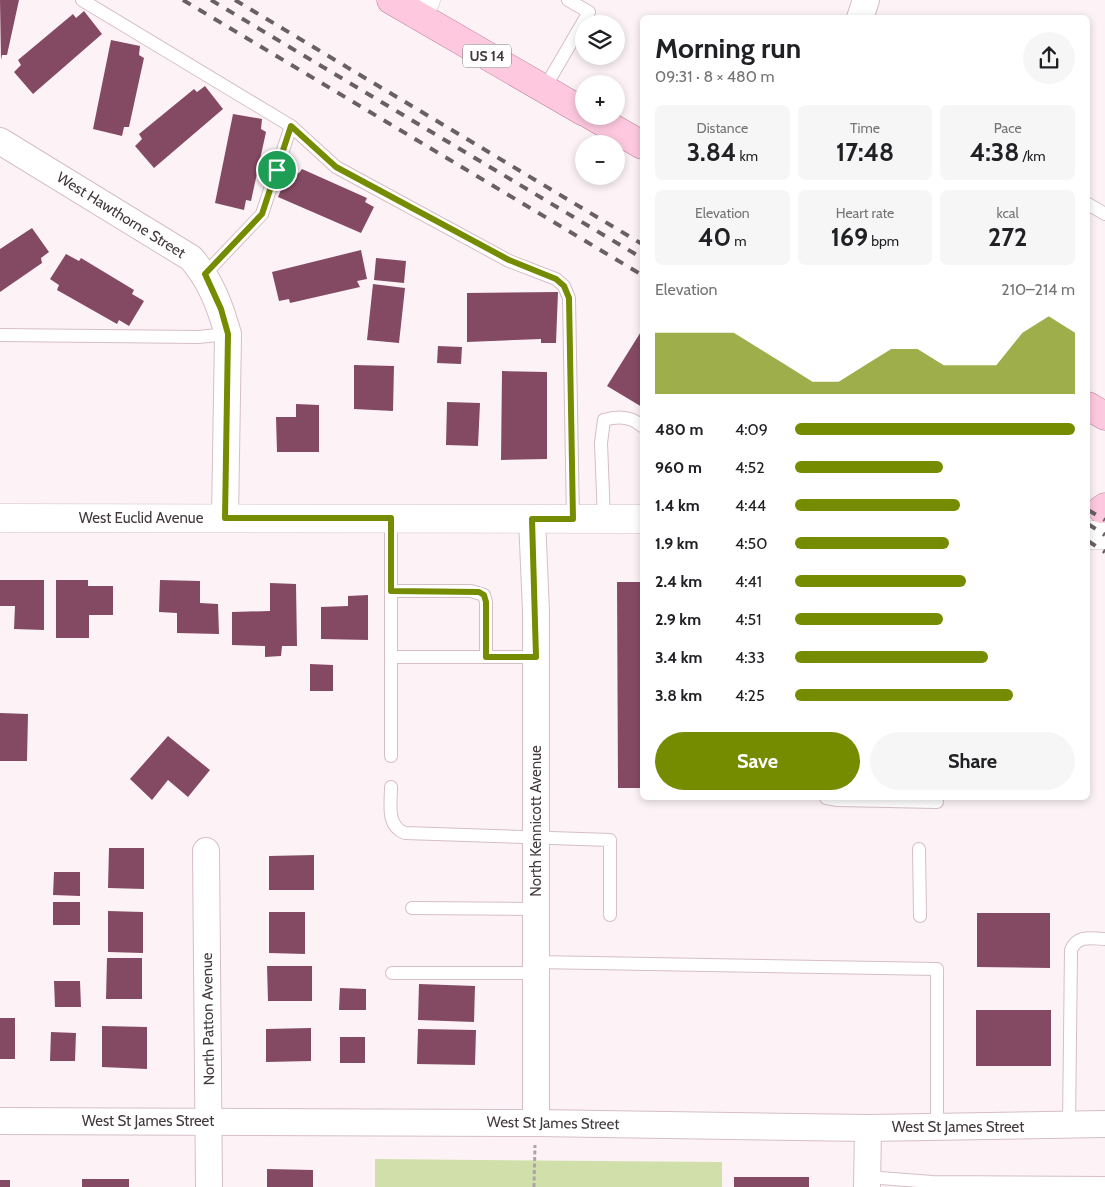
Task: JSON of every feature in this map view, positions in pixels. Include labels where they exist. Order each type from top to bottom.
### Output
[{"type":"main road","name":"US 14","points":[[391,0],[422,8],[544,89],[575,107]]},
{"type":"main road","points":[[608,125],[640,144]]},
{"type":"main road","points":[[1090,407],[1105,416]]},
{"type":"main road","points":[[1090,531],[1101,514]]},
{"type":"main road","name":"West Euclid Avenue","points":[[0,518],[640,519]]},
{"type":"street","points":[[861,15],[866,0]]},
{"type":"street","name":"West Hawthorne Street","points":[[0,141],[191,258],[205,274],[221,309],[228,334],[225,518]]},
{"type":"street","name":"North Kennicott Avenue","points":[[532,519],[536,657],[536,1123]]},
{"type":"street","name":"North Patton Avenue","points":[[206,851],[210,1120],[209,1187]]},
{"type":"street","name":"West St James Street","points":[[0,1121],[210,1120],[868,1128],[1105,1124]]},
{"type":"street","points":[[867,1182],[868,1128]]},
{"type":"lane","points":[[82,0],[291,126],[336,167],[509,260],[556,279],[564,286],[569,298],[573,519]]},
{"type":"lane","points":[[544,89],[588,12],[568,0]]},
{"type":"lane","points":[[205,274],[262,214],[291,126]]},
{"type":"lane","points":[[1090,205],[1105,214]]},
{"type":"lane","points":[[0,335],[198,337],[228,334]]},
{"type":"lane","points":[[604,519],[601,433],[604,420],[613,417],[634,419],[640,424]]},
{"type":"lane","points":[[391,518],[391,756]]},
{"type":"lane","points":[[391,591],[471,591],[484,595],[486,602],[486,657]]},
{"type":"lane","points":[[391,657],[536,657]]},
{"type":"lane","points":[[391,787],[393,824],[397,830],[405,833],[610,840],[610,914]]},
{"type":"lane","points":[[838,800],[936,802]]},
{"type":"lane","points":[[919,849],[920,916]]},
{"type":"lane","points":[[412,908],[536,909]]},
{"type":"lane","points":[[1069,1126],[1071,950],[1074,943],[1079,939],[1105,939]]},
{"type":"lane","points":[[392,973],[536,968],[937,969],[937,1127]]},
{"type":"lane","points":[[867,1182],[1105,1183]]},
{"type":"path","points":[[534,1187],[536,1123]]},
{"type":"green space","points":[[375,1159],[722,1162],[722,1187],[375,1187]]},
{"type":"building","points":[[0,0],[19,0],[7,55],[2,55],[1,60]]},
{"type":"building","points":[[84,11],[102,34],[33,94],[14,72],[21,65],[18,60],[73,14],[76,18]]},
{"type":"building","points":[[111,40],[140,46],[139,55],[144,58],[129,127],[124,127],[122,136],[93,129]]},
{"type":"building","points":[[205,86],[223,109],[154,168],[135,146],[142,139],[139,134],[194,89],[197,92]]},
{"type":"building","points":[[233,114],[262,119],[261,129],[266,132],[251,201],[246,200],[244,210],[215,203]]},
{"type":"building","points":[[302,169],[367,198],[365,202],[374,207],[361,233],[278,197],[289,170],[299,173]]},
{"type":"building","points":[[32,228],[49,252],[41,258],[42,263],[0,292],[0,249]]},
{"type":"building","points":[[361,250],[367,279],[357,281],[360,287],[290,303],[289,299],[279,301],[272,272]]},
{"type":"building","points":[[66,254],[79,261],[81,258],[134,290],[132,294],[144,301],[129,326],[119,320],[117,324],[57,290],[59,285],[50,279]]},
{"type":"building","points":[[376,258],[406,261],[404,283],[374,280]]},
{"type":"building","points":[[373,284],[405,288],[399,343],[367,340]]},
{"type":"building","points":[[558,292],[556,343],[541,343],[541,339],[467,342],[467,293]]},
{"type":"building","points":[[640,333],[640,406],[607,386]]},
{"type":"building","points":[[438,346],[462,347],[461,364],[437,363]]},
{"type":"building","points":[[354,365],[394,366],[393,411],[354,409]]},
{"type":"building","points":[[502,371],[547,372],[547,459],[501,460]]},
{"type":"building","points":[[447,402],[480,403],[478,446],[446,445]]},
{"type":"building","points":[[296,404],[319,405],[319,452],[277,452],[276,417],[296,417]]},
{"type":"building","points":[[0,580],[44,580],[44,630],[14,629],[15,606],[0,606]]},
{"type":"building","points":[[56,580],[88,580],[88,586],[113,586],[113,615],[89,615],[89,638],[56,638]]},
{"type":"building","points":[[160,580],[200,581],[200,603],[218,604],[219,634],[177,633],[177,613],[159,612]]},
{"type":"building","points":[[617,582],[640,582],[640,788],[618,788]]},
{"type":"building","points":[[270,583],[296,584],[297,646],[282,646],[281,656],[265,657],[265,646],[232,645],[232,612],[270,611]]},
{"type":"building","points":[[368,595],[368,640],[321,639],[321,607],[348,606],[348,596]]},
{"type":"building","points":[[310,664],[333,665],[333,691],[310,691]]},
{"type":"building","points":[[0,713],[28,714],[27,761],[0,761]]},
{"type":"building","points":[[168,736],[210,770],[188,797],[168,780],[152,800],[130,779]]},
{"type":"building","points":[[109,848],[144,848],[144,889],[108,888]]},
{"type":"building","points":[[314,855],[314,890],[269,890],[269,856]]},
{"type":"building","points":[[54,872],[80,872],[80,896],[53,895]]},
{"type":"building","points":[[53,902],[80,902],[80,925],[53,925]]},
{"type":"building","points":[[108,911],[143,912],[143,953],[108,952]]},
{"type":"building","points":[[269,912],[305,912],[305,954],[269,953]]},
{"type":"building","points":[[977,913],[1050,913],[1050,968],[977,967]]},
{"type":"building","points":[[107,958],[142,958],[142,999],[106,999]]},
{"type":"building","points":[[267,966],[312,966],[312,1001],[268,1001]]},
{"type":"building","points":[[54,981],[80,981],[81,1007],[55,1007]]},
{"type":"building","points":[[419,984],[475,986],[474,1022],[418,1020]]},
{"type":"building","points":[[340,988],[366,989],[366,1010],[339,1010]]},
{"type":"building","points":[[976,1010],[1051,1010],[1051,1066],[976,1066]]},
{"type":"building","points":[[0,1018],[15,1018],[15,1059],[0,1059]]},
{"type":"building","points":[[102,1026],[147,1027],[147,1069],[102,1067]]},
{"type":"building","points":[[311,1028],[311,1061],[266,1062],[266,1029]]},
{"type":"building","points":[[418,1029],[476,1030],[475,1065],[417,1064]]},
{"type":"building","points":[[51,1032],[76,1033],[75,1061],[50,1061]]},
{"type":"building","points":[[340,1037],[365,1037],[365,1063],[340,1063]]},
{"type":"building","points":[[267,1169],[313,1170],[313,1187],[267,1187]]},
{"type":"building","points":[[734,1177],[809,1177],[809,1187],[734,1187]]},
{"type":"building","points":[[82,1179],[129,1179],[129,1187],[82,1187]]},
{"type":"building","points":[[0,1180],[10,1180],[10,1187],[0,1187]]},
{"type":"railway","points":[[183,0],[640,274]]},
{"type":"railway","points":[[211,0],[640,257]]},
{"type":"railway","points":[[235,0],[640,243]]},
{"type":"railway","points":[[1090,511],[1105,520]]},
{"type":"railway","points":[[1090,525],[1105,535]]},
{"type":"railway","points":[[1090,542],[1105,552]]},
{"type":"route","points":[[291,126],[336,167],[509,260],[556,279],[564,286],[569,298],[573,519],[532,519],[536,657],[486,657],[486,602],[484,595],[479,592],[391,591],[391,518],[225,518],[228,334],[221,309],[205,274],[262,214],[277,170],[291,126]]}]
